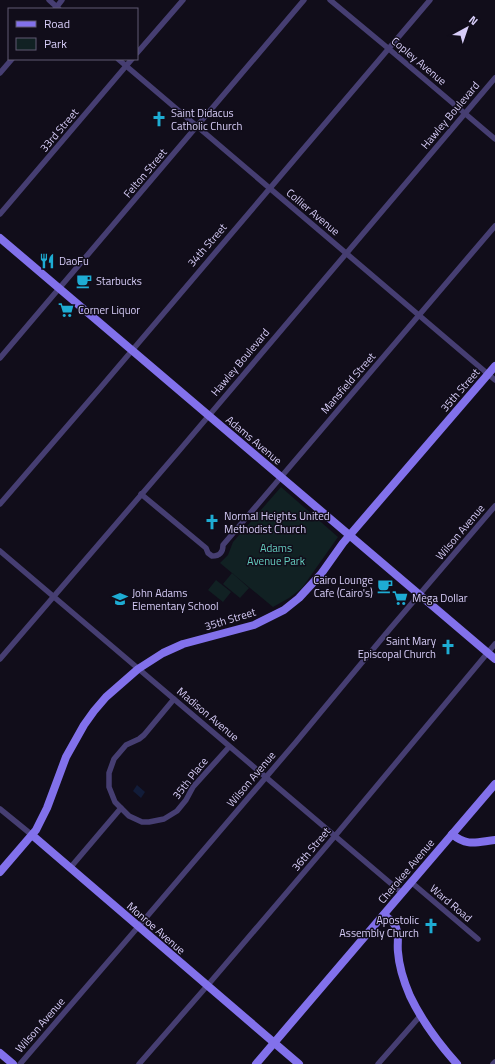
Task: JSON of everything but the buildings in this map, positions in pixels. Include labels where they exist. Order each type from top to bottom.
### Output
[{"type":"main road","name":"Adams Avenue","points":[[0,238],[495,659]]},
{"type":"main road","name":"35th Street","points":[[0,872],[36,830],[47,808],[66,756],[77,735],[106,697],[138,669],[163,653],[183,644],[254,625],[284,610],[299,598],[322,574],[344,543],[495,366]]},
{"type":"main road","name":"Cherokee Avenue","points":[[256,1064],[495,784]]},
{"type":"main road","points":[[452,834],[463,842],[469,843],[495,840]]},
{"type":"main road","name":"Monroe Avenue","points":[[32,835],[299,1064]]},
{"type":"main road","points":[[384,914],[394,924],[397,931],[399,957],[403,978],[410,997],[420,1015],[444,1050],[457,1064]]},
{"type":"main road","points":[[0,1053],[13,1064]]},
{"type":"street","points":[[49,0],[57,8],[62,0]]},
{"type":"street","points":[[138,52],[183,0]]},
{"type":"street","name":"Felton Street","points":[[0,358],[304,0]]},
{"type":"street","name":"Copley Avenue","points":[[330,0],[389,48],[495,139]]},
{"type":"street","name":"34th Street","points":[[0,504],[430,0]]},
{"type":"street","points":[[0,73],[11,60]]},
{"type":"street","name":"Collier Avenue","points":[[119,60],[495,380]]},
{"type":"street","name":"33rd Street","points":[[0,214],[131,60]]},
{"type":"street","name":"Hawley Boulevard","points":[[0,659],[495,78]]},
{"type":"street","name":"Mansfield Street","points":[[141,494],[206,548],[208,553],[212,556],[219,555],[223,545],[495,226]]},
{"type":"street","name":"Wilson Avenue","points":[[20,1064],[266,778],[388,630],[495,506]]},
{"type":"street","name":"Madison Avenue","points":[[0,551],[402,893]]},
{"type":"street","name":"36th Street","points":[[139,1064],[335,836],[495,644]]},
{"type":"street","name":"35th Place","points":[[174,699],[144,735],[126,745],[114,759],[109,773],[109,787],[115,802],[129,816],[142,822],[149,822],[164,819],[177,811],[194,787],[229,747]]},
{"type":"street","name":"Monroe Avenue","points":[[0,808],[32,835]]},
{"type":"street","points":[[70,868],[121,808]]},
{"type":"street","name":"Ward Road","points":[[411,882],[478,939]]},
{"type":"street","points":[[378,1064],[420,1015]]},
{"type":"green space","name":"Adams Avenue Park","points":[[281,487],[338,537],[302,588],[289,598],[273,607],[220,563],[228,555],[233,542]]},
{"type":"green space","points":[[232,573],[249,588],[240,598],[223,584]]},
{"type":"green space","points":[[216,580],[231,592],[223,602],[208,590]]},
{"type":"water","points":[[137,785],[145,792],[141,798],[133,791]]},
{"type":"place","name":"Saint Didacus Catholic Church","points":[[159,119]]},
{"type":"place","name":"DaoFu","points":[[47,261]]},
{"type":"place","name":"Starbucks","points":[[84,281]]},
{"type":"place","name":"Corner Liquor","points":[[66,310]]},
{"type":"place","name":"Normal Heights United Methodist Church","points":[[212,522]]},
{"type":"place","name":"Cairo Lounge Cafe (Cairo's)","points":[[385,586]]},
{"type":"place","name":"Mega Dollar","points":[[400,598]]},
{"type":"place","name":"John Adams Elementary School","points":[[120,599]]},
{"type":"place","name":"Saint Mary Episcopal Church","points":[[448,647]]},
{"type":"place","name":"Apostolic Assembly Church","points":[[431,926]]}]
